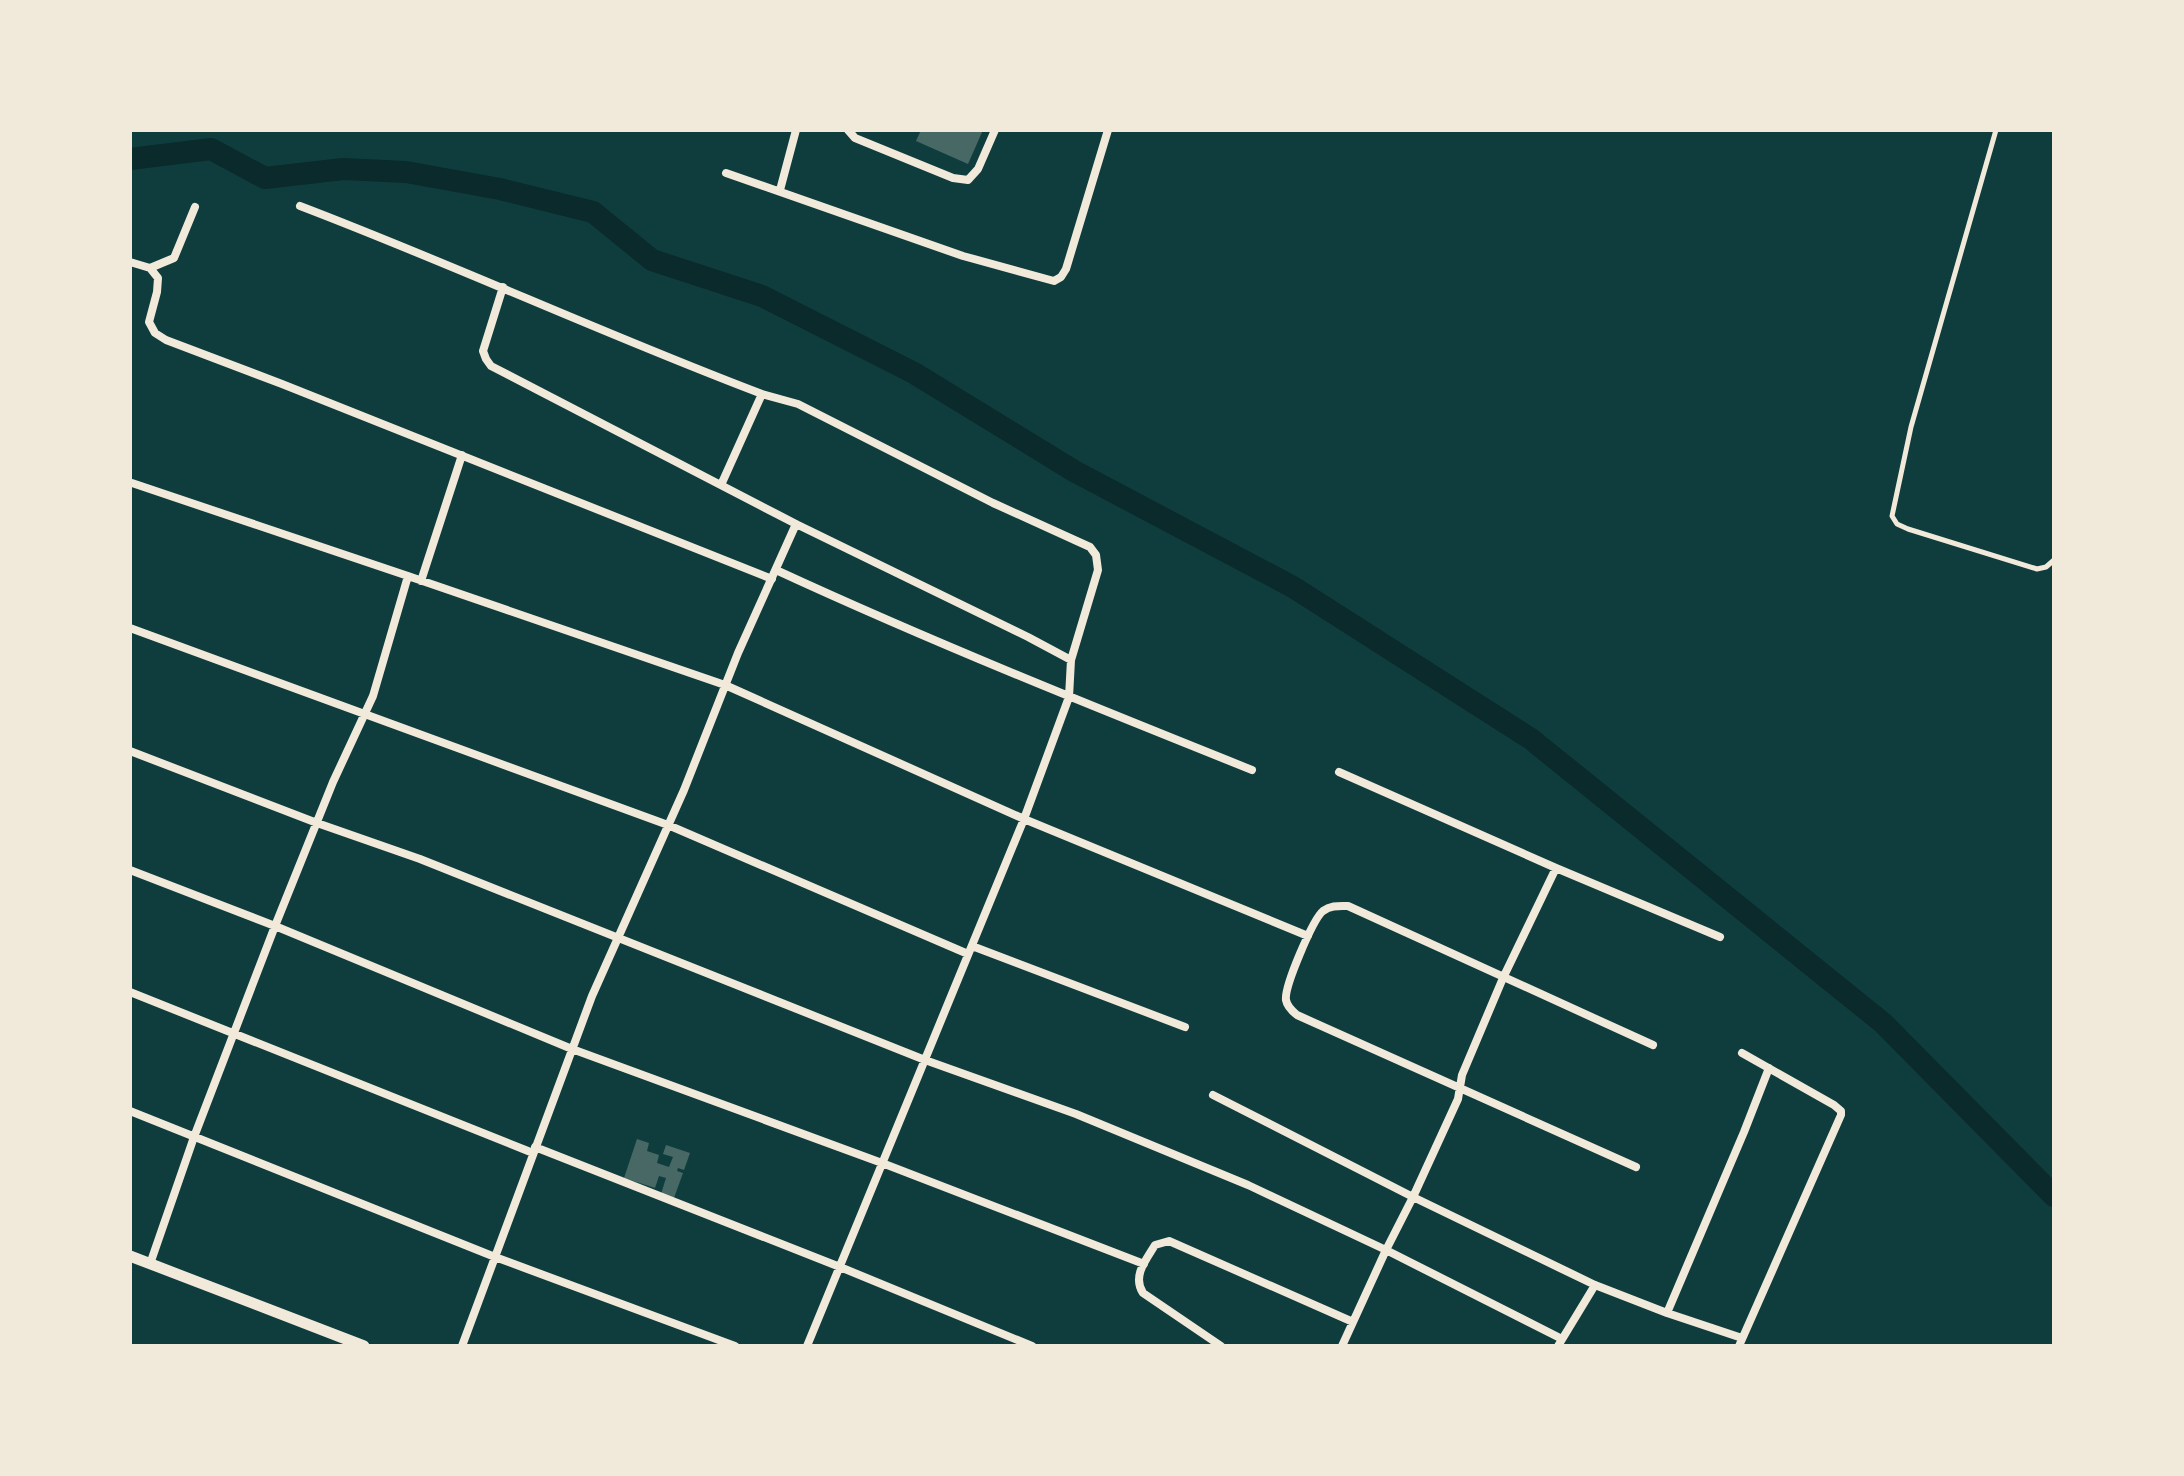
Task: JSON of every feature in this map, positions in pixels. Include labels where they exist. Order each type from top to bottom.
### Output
[{"type":"street","points":[[780,190],[796,130]]},
{"type":"street","points":[[848,130],[855,138],[953,178],[968,180],[978,169],[995,130]]},
{"type":"street","points":[[726,173],[963,256],[1054,281],[1066,269],[1108,130]]},
{"type":"street","points":[[300,206],[503,287],[694,369],[798,404],[993,503],[1090,547],[1096,555],[1098,570],[1071,660],[1069,697],[1024,819],[807,1346]]},
{"type":"street","points":[[150,268],[174,258],[195,207]]},
{"type":"street","points":[[130,262],[150,268],[158,278],[149,322],[155,333],[166,340],[774,574],[1252,770]]},
{"type":"street","points":[[503,287],[483,351],[491,366],[796,524],[1071,660]]},
{"type":"street","points":[[721,485],[762,394]]},
{"type":"street","points":[[421,581],[462,455]]},
{"type":"street","points":[[132,483],[725,685],[1024,819],[1308,936]]},
{"type":"street","points":[[462,1346],[592,996],[684,790],[738,653],[796,524]]},
{"type":"street","points":[[150,1264],[194,1137],[275,926],[373,696],[408,576]]},
{"type":"street","points":[[130,628],[668,825],[970,950],[1185,1027]]},
{"type":"street","points":[[130,751],[420,859],[925,1060],[1133,1137],[1248,1185],[1386,1250],[1560,1342],[1595,1285]]},
{"type":"street","points":[[1339,772],[1720,937]]},
{"type":"street","points":[[1342,1346],[1413,1197],[1461,1088],[1462,1075],[1503,978],[1556,868]]},
{"type":"street","points":[[130,870],[275,926],[572,1049],[1144,1264]]},
{"type":"street","points":[[1636,1167],[1297,1015],[1289,1008],[1287,989],[1321,912],[1333,906],[1348,906],[1653,1045]]},
{"type":"street","points":[[130,992],[233,1035],[840,1267],[1032,1346]]},
{"type":"street","points":[[1213,1095],[1595,1285],[1741,1342],[1841,1115],[1839,1108],[1742,1053]]},
{"type":"street","points":[[1667,1313],[1769,1068]]},
{"type":"street","points":[[130,1111],[495,1257],[735,1346]]},
{"type":"street","points":[[1221,1346],[1143,1293],[1137,1282],[1155,1245],[1169,1241],[1353,1322]]},
{"type":"street","points":[[130,1256],[364,1346]]},
{"type":"lane","points":[[1996,130],[1911,427],[1892,516],[1897,524],[1908,529],[2037,569],[2046,567],[2054,560]]},
{"type":"building","points":[[921,130],[983,130],[968,164],[916,141]]},
{"type":"building","points":[[637,1139],[649,1143],[647,1151],[659,1155],[657,1163],[669,1167],[673,1157],[663,1154],[666,1145],[690,1153],[684,1170],[678,1168],[677,1171],[683,1173],[674,1198],[661,1194],[666,1178],[659,1176],[655,1188],[624,1178]]},
{"type":"waterway","points":[[130,159],[211,149],[265,178],[343,169],[406,172],[500,189],[593,212],[652,260],[762,296],[914,373],[1074,471],[1293,587],[1531,739],[1883,1023],[2054,1196]]}]
